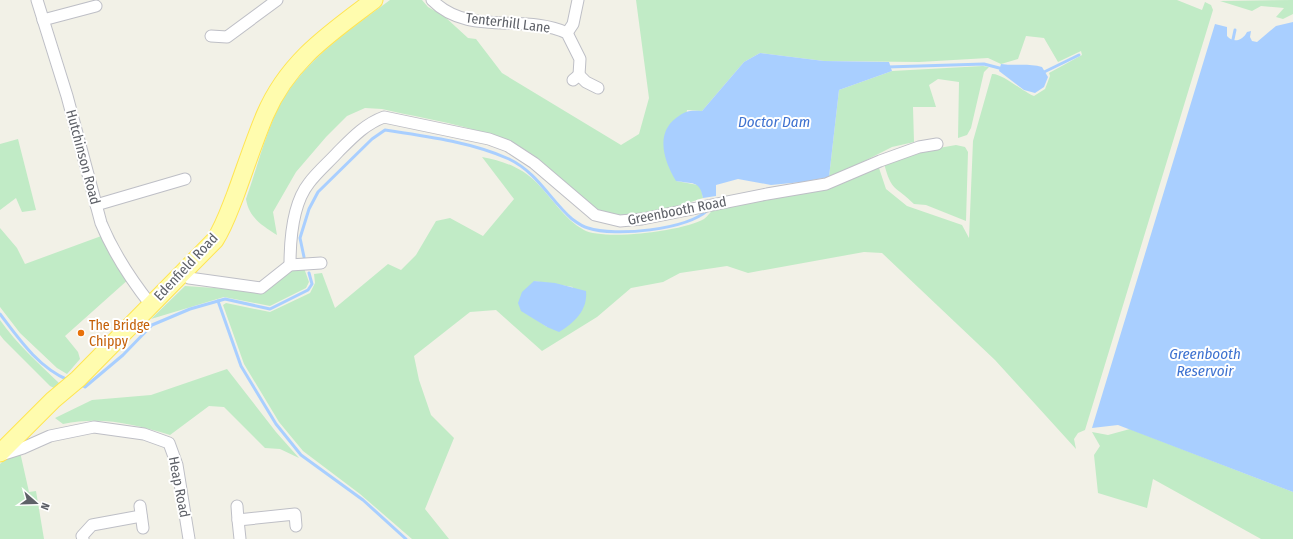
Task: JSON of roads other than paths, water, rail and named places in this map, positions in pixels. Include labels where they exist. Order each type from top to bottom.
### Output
[{"type":"main road","name":"Edenfield Road","points":[[0,454],[54,400],[74,384],[209,246],[220,232],[265,116],[278,88],[289,73],[318,43],[374,0]]},
{"type":"street","name":"Hutchinson Road","points":[[37,0],[66,96],[96,205],[106,234],[139,290],[151,305]]},
{"type":"street","points":[[211,36],[226,37],[277,0]]},
{"type":"street","name":"Tenterhill Lane","points":[[432,0],[444,9],[473,21],[530,24],[549,27],[567,33],[580,59],[576,77],[598,88]]},
{"type":"street","points":[[567,33],[573,24],[578,0]]},
{"type":"street","points":[[43,20],[96,6]]},
{"type":"street","name":"Greenbooth Road","points":[[290,265],[290,238],[296,212],[308,184],[353,137],[372,122],[384,117],[489,139],[508,146],[534,163],[595,215],[620,222],[642,219],[716,203],[826,184],[880,161],[921,147],[937,144]]},
{"type":"street","points":[[96,205],[184,179]]},
{"type":"street","points":[[182,272],[189,278],[261,288],[290,265],[321,263]]},
{"type":"street","name":"Heap Road","points":[[0,454],[23,448],[50,436],[94,427],[144,434],[169,443],[177,465],[189,539]]},
{"type":"street","points":[[237,506],[240,539]]},
{"type":"street","points":[[83,539],[82,536],[92,524],[140,511],[143,528]]},
{"type":"street","points":[[238,520],[294,514],[296,526]]},
{"type":"water","name":"Greenbooth Reservoir","points":[[1293,22],[1293,492],[1118,425],[1092,428],[1215,24],[1227,27],[1227,36],[1233,40],[1241,39],[1247,32],[1251,31],[1250,37],[1252,41],[1257,42],[1276,26]]},
{"type":"water","name":"Doctor Dam","points":[[760,53],[824,61],[889,62],[892,71],[839,90],[829,177],[802,182],[771,185],[738,179],[716,185],[716,196],[703,198],[700,188],[694,184],[676,181],[665,156],[665,132],[669,124],[685,112],[702,111],[744,62]]},
{"type":"water","points":[[1001,64],[1032,65],[1042,67],[1048,77],[1044,87],[1035,93],[1024,90],[999,71]]},
{"type":"water","points":[[534,281],[555,283],[586,291],[585,304],[579,315],[575,320],[559,332],[547,327],[521,311],[518,303],[522,292]]},
{"type":"waterway","points":[[1232,44],[1235,30]]},
{"type":"waterway","points":[[1042,73],[1079,55]]},
{"type":"waterway","points":[[887,67],[984,64],[1003,69]]},
{"type":"waterway","points":[[304,257],[300,238],[309,209],[318,192],[372,139],[385,130],[432,137],[464,144],[509,159],[536,179],[564,212],[572,219],[582,226],[600,231],[632,232],[667,227],[684,223],[698,217],[708,210]]},
{"type":"waterway","points":[[81,385],[85,387],[123,355],[152,325],[190,309],[225,299],[270,309],[308,290],[312,284],[309,273]]},
{"type":"waterway","points":[[218,301],[241,366],[276,424],[301,455],[363,500],[406,539]]},
{"type":"waterway","points":[[0,314],[38,360],[47,368],[68,380]]},
{"type":"place","name":"The Bridge Chippy","points":[[81,333]]}]
